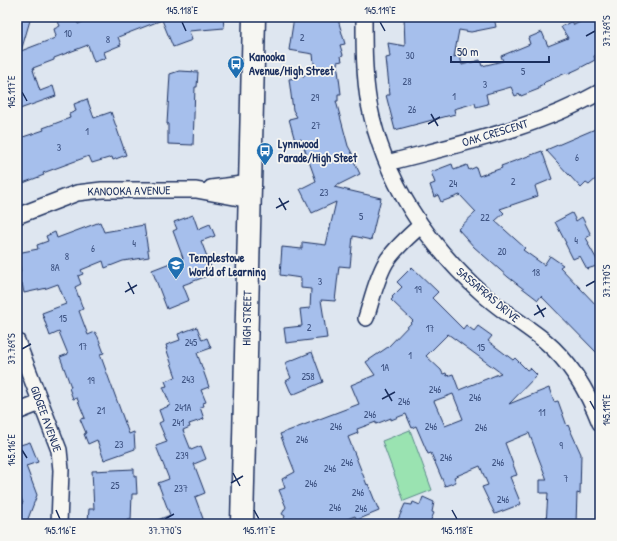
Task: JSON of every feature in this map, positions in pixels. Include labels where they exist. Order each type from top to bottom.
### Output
[{"type":"main road","name":"HIGH STREET","points":[[242,524],[254,17]]},
{"type":"street","name":"SASSAFRAS DRIVE","points":[[364,17],[365,74],[370,105],[378,136],[387,162],[405,200],[420,226],[459,272],[486,296],[546,342],[563,359],[575,374],[586,392],[600,423]]},
{"type":"street","name":"OAK CRESCENT","points":[[387,162],[510,130],[555,114],[600,92]]},
{"type":"street","name":"KANOOKA AVENUE","points":[[17,216],[83,192],[102,190],[196,190],[250,192]]},
{"type":"street","points":[[366,318],[380,274],[386,261],[420,226]]},
{"type":"street","name":"GIDGEE AVENUE","points":[[17,341],[60,455],[61,470],[59,524]]},
{"type":"street","points":[[17,412],[40,403]]},
{"type":"green space","points":[[410,430],[432,490],[404,501],[382,441]]},
{"type":"building","points":[[17,17],[31,17],[21,51],[55,38],[56,36],[54,29],[60,26],[56,17],[75,17],[78,24],[94,17],[110,17],[112,20],[120,17],[223,17],[224,28],[189,31],[192,40],[173,47],[162,20],[118,37],[121,45],[104,52],[106,58],[94,62],[88,45],[54,58],[54,60],[33,68],[33,70],[40,91],[53,86],[56,96],[17,110]]},
{"type":"building","points":[[294,17],[339,17],[339,23],[345,44],[340,45],[343,55],[341,56],[342,61],[337,62],[341,94],[338,94],[338,101],[336,101],[348,146],[360,174],[334,187],[381,198],[371,240],[353,236],[350,267],[339,266],[335,301],[321,300],[327,338],[286,343],[284,328],[302,326],[300,309],[310,308],[311,289],[301,288],[301,278],[280,275],[282,247],[302,249],[302,242],[326,245],[336,202],[312,213],[300,189],[316,181],[301,139],[295,141],[289,119],[297,117],[293,110],[289,79],[304,77],[304,74],[315,72],[313,54],[289,50]]},
{"type":"building","points":[[404,17],[494,17],[496,27],[471,32],[459,30],[454,57],[460,55],[462,65],[480,60],[482,66],[503,61],[501,56],[530,44],[528,38],[542,32],[548,46],[568,38],[561,27],[572,21],[574,25],[584,20],[585,22],[593,17],[600,17],[600,53],[594,56],[595,60],[567,74],[566,73],[545,82],[543,84],[544,85],[539,87],[539,89],[521,96],[520,94],[515,96],[511,87],[486,94],[488,104],[476,107],[475,103],[454,109],[455,114],[395,130],[386,95],[390,95],[386,58],[390,57],[388,43],[405,46]]},
{"type":"building","points":[[179,71],[198,72],[197,87],[195,87],[193,145],[168,144],[167,124],[170,74]]},
{"type":"building","points":[[87,99],[94,118],[111,112],[126,155],[113,160],[112,157],[92,163],[89,156],[43,173],[44,175],[23,183],[17,168],[17,139],[44,130],[43,128],[70,118],[69,114],[76,111],[74,104]]},
{"type":"building","points":[[600,127],[600,175],[589,185],[586,183],[581,188],[546,150]]},
{"type":"building","points":[[542,151],[552,179],[535,186],[538,196],[500,209],[504,213],[495,221],[525,248],[523,250],[544,265],[550,256],[563,265],[560,267],[600,309],[600,356],[541,296],[538,300],[508,277],[474,247],[458,229],[476,212],[460,195],[441,202],[438,195],[434,197],[430,185],[435,183],[431,172],[452,164],[454,170],[467,165],[469,170],[476,167],[479,176]]},
{"type":"building","points":[[572,213],[576,221],[582,217],[591,235],[586,238],[589,243],[588,244],[600,265],[587,269],[580,256],[573,259],[555,222]]},
{"type":"building","name":"Templestowe World of Learning","points":[[193,215],[198,229],[210,224],[215,236],[201,241],[211,267],[207,268],[210,275],[183,285],[189,300],[167,309],[152,270],[183,258],[173,231],[177,229],[174,222]]},
{"type":"building","points":[[100,222],[104,232],[144,225],[149,257],[123,261],[105,268],[103,261],[81,270],[83,274],[78,276],[81,284],[75,287],[83,309],[79,311],[88,335],[95,332],[98,337],[104,353],[100,354],[129,434],[134,432],[135,449],[104,460],[97,440],[88,444],[84,434],[86,433],[80,419],[85,418],[77,398],[73,399],[69,388],[71,387],[60,357],[68,354],[59,332],[50,336],[42,313],[66,304],[58,284],[24,293],[22,283],[19,284],[17,272],[21,272],[17,253],[38,249],[37,245],[48,241],[46,236],[55,232],[57,238]]},
{"type":"building","points":[[412,267],[438,292],[432,298],[463,329],[466,325],[474,331],[478,326],[492,336],[488,341],[513,360],[515,358],[527,370],[530,368],[537,375],[509,404],[549,388],[554,402],[558,401],[567,426],[568,425],[581,454],[580,494],[577,493],[576,524],[546,524],[548,493],[540,493],[540,480],[547,480],[529,433],[505,443],[517,475],[510,477],[521,504],[495,514],[482,487],[488,485],[480,466],[454,477],[456,482],[445,486],[431,453],[428,454],[416,426],[412,428],[406,414],[391,420],[391,418],[357,429],[358,433],[348,437],[379,511],[357,520],[355,516],[334,524],[282,524],[285,516],[282,514],[286,507],[279,490],[285,488],[282,479],[295,472],[280,434],[359,404],[351,385],[375,375],[366,362],[388,347],[413,321],[391,300],[402,287],[397,282]],"holes":[[[448,334],[501,373],[459,390],[453,374],[447,376],[446,373],[443,374],[441,370],[426,356]],[[453,394],[463,419],[445,426],[434,401]]]},
{"type":"building","points":[[197,327],[202,340],[207,338],[211,348],[197,353],[209,387],[201,390],[206,402],[203,403],[204,406],[200,407],[204,419],[189,424],[190,427],[183,430],[191,450],[201,446],[206,459],[194,464],[205,493],[195,497],[205,524],[148,524],[170,515],[158,483],[169,479],[156,446],[167,442],[159,423],[163,421],[159,410],[169,406],[170,404],[163,387],[167,386],[165,381],[176,377],[166,345],[180,340],[178,334]]},
{"type":"building","points":[[312,352],[323,382],[292,395],[286,381],[291,378],[285,363]]},
{"type":"building","points":[[30,442],[38,462],[26,466],[37,495],[26,524],[17,524],[17,506],[23,503],[17,488],[17,446]]},
{"type":"building","points":[[134,469],[137,494],[132,494],[131,520],[127,520],[127,524],[90,524],[90,521],[88,521],[89,509],[94,509],[92,471]]},
{"type":"building","points":[[423,497],[434,502],[432,512],[434,513],[429,524],[396,524],[405,504],[412,505],[413,502],[420,505]]},
{"type":"place","name":"Kanooka Avenue/High Street","points":[[236,79]]},
{"type":"place","name":"Lynnwood Parade/High Steet","points":[[265,166]]},
{"type":"place","name":"Templestowe World of Learning","points":[[176,280]]}]
